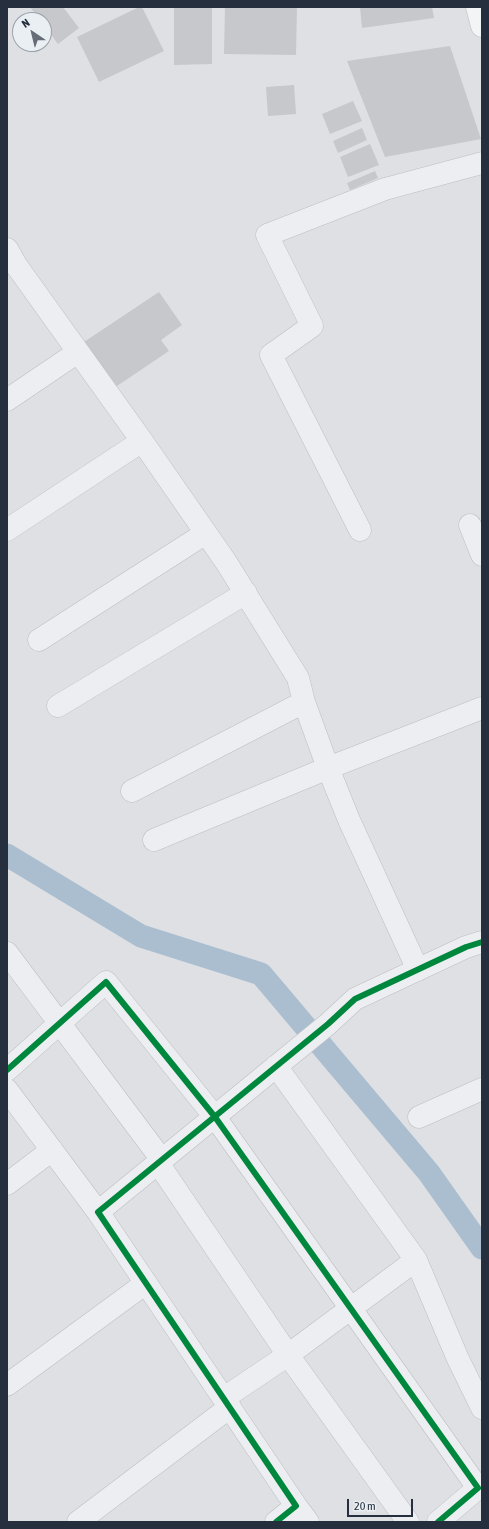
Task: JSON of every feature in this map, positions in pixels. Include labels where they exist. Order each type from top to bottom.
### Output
[{"type":"main road","points":[[477,7],[482,26]]},
{"type":"street","points":[[360,530],[271,355],[312,326],[267,234],[385,189],[482,162]]},
{"type":"street","points":[[10,261],[78,352],[206,533],[246,593],[298,678],[304,702],[349,820],[418,970]]},
{"type":"street","points":[[7,400],[78,352]]},
{"type":"street","points":[[7,530],[142,441]]},
{"type":"street","points":[[470,525],[482,555]]},
{"type":"street","points":[[40,640],[206,533]]},
{"type":"street","points":[[58,706],[246,593]]},
{"type":"street","points":[[132,791],[304,702]]},
{"type":"street","points":[[154,840],[328,768],[482,708]]},
{"type":"street","points":[[98,1212],[215,1117],[355,999],[466,947],[482,942]]},
{"type":"street","points":[[7,953],[160,1162],[288,1354],[408,1522]]},
{"type":"street","points":[[7,1070],[60,1025],[106,982],[215,1117],[480,1486],[438,1522]]},
{"type":"street","points":[[276,1066],[416,1260],[458,1359],[482,1408]]},
{"type":"street","points":[[419,1118],[482,1089]]},
{"type":"street","points":[[7,1090],[98,1212],[302,1514],[276,1522]]},
{"type":"street","points":[[7,1184],[52,1150]]},
{"type":"street","points":[[78,1522],[288,1354],[416,1260]]},
{"type":"street","points":[[7,1385],[146,1283]]},
{"type":"building","points":[[30,7],[63,7],[79,28],[58,44],[52,36],[52,12],[34,12]]},
{"type":"building","points":[[139,7],[142,7],[164,51],[99,82],[77,37]]},
{"type":"building","points":[[174,7],[212,7],[212,64],[174,65]]},
{"type":"building","points":[[225,7],[297,7],[296,55],[224,54]]},
{"type":"building","points":[[360,7],[432,7],[434,18],[362,28]]},
{"type":"building","points":[[450,46],[481,139],[385,157],[347,61]]},
{"type":"building","points":[[294,85],[296,114],[268,116],[266,87]]},
{"type":"building","points":[[353,101],[362,121],[330,134],[322,114]]},
{"type":"building","points":[[362,128],[367,140],[338,153],[333,141]]},
{"type":"building","points":[[370,144],[379,165],[348,177],[340,157]]},
{"type":"building","points":[[375,171],[378,178],[350,190],[347,183]]},
{"type":"building","points":[[159,292],[182,325],[161,340],[169,351],[111,390],[81,344]]},
{"type":"waterway","points":[[7,855],[141,936],[261,974],[429,1173],[482,1248]]},
{"type":"cycle path","points":[[276,1522],[296,1506],[98,1212],[328,1024],[355,999],[466,947],[482,942]]},
{"type":"cycle path","points":[[7,1070],[106,982],[215,1117],[478,1488],[438,1522]]}]
